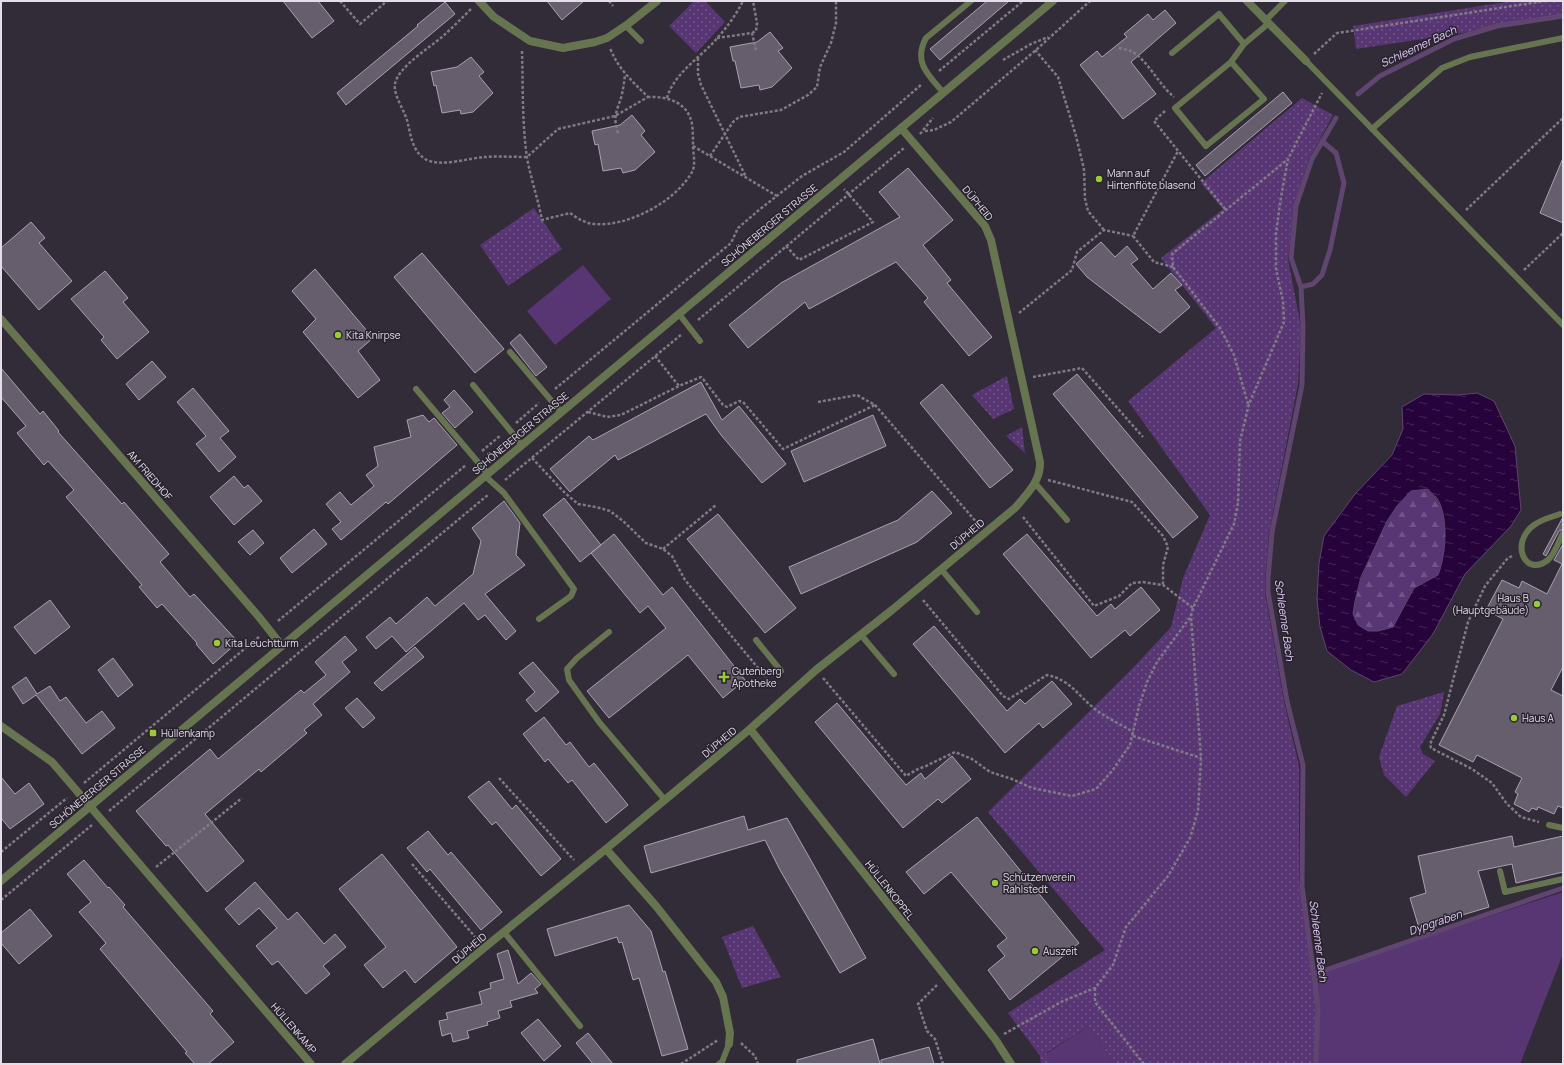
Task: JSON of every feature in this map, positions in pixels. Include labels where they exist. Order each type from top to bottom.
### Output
[{"type":"street","points":[[479,1],[494,17],[530,41],[563,48],[595,42],[607,38],[626,26],[657,1]]},
{"type":"street","name":"SCHÖNEBERGER STRASSE","points":[[1,881],[1053,1]]},
{"type":"street","points":[[1247,1],[1306,61]]},
{"type":"street","name":"DÜPHEID","points":[[345,1064],[484,948],[606,850],[750,729],[816,670],[861,635],[1015,508],[1030,492],[1037,480],[1040,470],[1040,462],[991,240],[985,226],[901,128]]},
{"type":"street","name":"AM FRIEDHOF","points":[[1,319],[259,617],[282,646]]},
{"type":"street","name":"HÜLLENKAMP","points":[[1,726],[52,762],[311,1064]]},
{"type":"street","name":"HÜLLENKOPPEL","points":[[750,729],[995,1039],[1011,1064]]},
{"type":"street","points":[[606,850],[656,906],[716,982],[723,997],[730,1033],[730,1044]]},
{"type":"lane","points":[[943,92],[926,72],[922,63],[920,52],[926,38],[971,1]]},
{"type":"lane","points":[[1231,62],[1264,99],[1206,146],[1175,108],[1231,62],[1244,44],[1268,22],[1286,1]]},
{"type":"lane","points":[[1172,53],[1219,14],[1244,44]]},
{"type":"lane","points":[[626,26],[641,41]]},
{"type":"lane","points":[[1372,129],[1442,68],[1470,57],[1563,38]]},
{"type":"lane","points":[[1306,61],[1563,325]]},
{"type":"lane","points":[[679,314],[700,341]]},
{"type":"lane","points":[[510,352],[561,412]]},
{"type":"lane","points":[[473,385],[522,445]]},
{"type":"lane","points":[[416,388],[497,487],[504,493],[574,589],[571,596],[539,619]]},
{"type":"lane","points":[[1037,480],[1067,520]]},
{"type":"lane","points":[[1560,514],[1532,526],[1522,540],[1521,551],[1524,558],[1530,564],[1539,564],[1549,559],[1563,533]]},
{"type":"lane","points":[[941,569],[977,612]]},
{"type":"lane","points":[[609,632],[577,658],[567,669],[569,680],[599,722],[665,800]]},
{"type":"lane","points":[[861,635],[894,674]]},
{"type":"lane","points":[[756,640],[781,671]]},
{"type":"lane","points":[[1549,825],[1563,828]]},
{"type":"lane","points":[[1500,871],[1505,892],[1563,879]]},
{"type":"lane","points":[[504,932],[580,1026]]},
{"type":"lane","points":[[719,1064],[722,1062],[730,1044]]},
{"type":"path","points":[[340,1],[360,24],[387,1]]},
{"type":"path","points":[[609,1],[613,6]]},
{"type":"path","points":[[667,98],[669,89],[676,79],[717,38],[737,12],[743,1]]},
{"type":"path","points":[[717,38],[752,33],[756,31],[754,1]]},
{"type":"path","points":[[710,156],[733,122],[739,117],[781,110],[808,96],[817,87],[820,67],[831,43],[836,23],[836,1]]},
{"type":"path","points":[[924,131],[934,130],[951,122],[1036,50],[1048,37],[1090,1]]},
{"type":"path","points":[[1306,61],[1337,33],[1545,1]]},
{"type":"path","points":[[472,8],[443,36],[410,63],[400,73],[395,84],[399,103],[407,117],[412,142],[418,152],[427,160],[440,163],[485,157],[527,157],[558,129],[615,116],[648,97],[667,98],[684,108],[689,114],[692,124],[693,171],[680,188],[652,209],[625,220],[610,224],[593,224],[581,221],[570,213],[542,220],[539,202],[533,187],[527,157],[524,124],[522,48]]},
{"type":"path","points":[[752,33],[756,50]]},
{"type":"path","points":[[998,63],[1031,44],[1048,37]]},
{"type":"path","points":[[610,48],[613,56],[625,75],[648,97]]},
{"type":"path","points":[[1036,50],[1058,77],[1076,136],[1084,169],[1085,198],[1088,210],[1104,230],[1133,236],[1154,262],[1173,267]]},
{"type":"path","points":[[698,58],[698,74],[701,86],[746,177]]},
{"type":"path","points":[[618,133],[615,116],[616,108],[621,98],[625,75]]},
{"type":"path","points":[[995,1039],[1063,1001],[1095,988],[1113,965],[1126,927],[1168,876],[1190,838],[1198,811],[1201,758],[1191,616],[1193,608],[1234,524],[1238,503],[1240,441],[1249,404],[1284,322],[1283,301],[1276,268],[1276,233],[1288,159],[1320,95],[1329,85]]},
{"type":"path","points":[[1,900],[924,131],[937,113]]},
{"type":"path","points":[[1458,217],[1563,118]]},
{"type":"path","points":[[693,146],[777,196]]},
{"type":"path","points":[[1133,236],[1178,150]]},
{"type":"path","points":[[1249,404],[1234,354],[1220,328],[1173,267],[1172,254],[1288,159]]},
{"type":"path","points":[[786,246],[799,260],[873,222],[838,181]]},
{"type":"path","points":[[1008,322],[1072,270],[1077,252],[1104,230]]},
{"type":"path","points":[[1516,277],[1563,233]]},
{"type":"path","points":[[655,356],[679,386]]},
{"type":"path","points":[[1021,379],[1082,368],[1143,437]]},
{"type":"path","points":[[588,412],[607,417],[621,415],[679,386],[700,378],[703,379],[723,405],[727,407],[739,401],[743,402],[783,449],[876,405]]},
{"type":"path","points":[[818,402],[857,395],[876,405],[985,532]]},
{"type":"path","points":[[522,445],[532,458],[578,504],[610,511],[646,542],[663,549],[672,556],[685,580],[768,680]]},
{"type":"path","points":[[1037,480],[1132,502],[1159,532],[1168,547],[1163,565],[1163,585]]},
{"type":"path","points":[[663,549],[716,505]]},
{"type":"path","points":[[1015,508],[1094,606],[1119,596],[1132,583],[1143,582],[1163,585],[1193,608]]},
{"type":"path","points":[[1521,551],[1507,558],[1491,578],[1478,599],[1468,622],[1444,715],[1430,744],[1431,748],[1472,769],[1492,783],[1506,804],[1522,817],[1549,825]]},
{"type":"path","points":[[915,590],[1003,696],[1009,699],[1048,675],[1059,677],[1078,692],[1095,709],[1133,732]]},
{"type":"path","points":[[816,670],[906,776],[955,752],[972,759],[990,772],[1012,779],[1032,788],[1072,796],[1096,789],[1112,771],[1130,746],[1139,706],[1147,682],[1157,662],[1191,616]]},
{"type":"path","points":[[1133,736],[1201,758]]},
{"type":"path","points":[[499,778],[582,869]]},
{"type":"path","points":[[148,874],[242,798]]},
{"type":"path","points":[[412,864],[484,948]]},
{"type":"path","points":[[943,1064],[935,1039],[927,1031],[918,1004],[946,977]]},
{"type":"path","points":[[1095,988],[1095,1002],[1144,1064]]},
{"type":"path","points":[[682,1064],[730,1033],[755,1056],[758,1064]]},
{"type":"green space","points":[[694,1],[705,1],[725,22],[696,53],[669,26]]},
{"type":"green space","points":[[1512,1],[1563,1],[1563,18],[1356,49],[1353,26]]},
{"type":"green space","points":[[1302,98],[1333,115],[1309,159],[1294,206],[1288,259],[1301,327],[1298,384],[1269,533],[1265,593],[1284,702],[1299,766],[1299,886],[1302,887],[1314,974],[1317,1064],[1115,1064],[1089,1026],[1046,1053],[1053,1064],[1041,1064],[1040,1056],[1008,1013],[1105,950],[988,812],[1132,669],[1171,627],[1183,578],[1210,515],[1128,401],[1216,328],[1161,258],[1223,209],[1201,183]]},
{"type":"green space","points":[[534,208],[562,249],[508,286],[480,245]]},
{"type":"green space","points":[[583,265],[611,299],[555,345],[527,311]]},
{"type":"green space","points":[[1007,376],[1014,409],[993,419],[972,395]]},
{"type":"green space","points":[[1022,427],[1025,453],[1006,436]]},
{"type":"green space","points":[[1427,489],[1435,497],[1440,506],[1445,525],[1445,547],[1438,575],[1414,588],[1393,627],[1375,632],[1366,630],[1355,619],[1353,614],[1354,603],[1374,548],[1394,511],[1404,498],[1412,491]]},
{"type":"green space","points":[[1444,692],[1440,714],[1420,747],[1423,754],[1435,761],[1406,797],[1384,775],[1379,757],[1397,706]]},
{"type":"green space","points":[[1563,892],[1563,954],[1520,1064],[1317,1064],[1314,974]]},
{"type":"green space","points":[[753,926],[781,977],[742,988],[722,937]]},
{"type":"green space","points":[[1089,1026],[1115,1064],[1053,1064],[1046,1054]]},
{"type":"water","points":[[1477,393],[1494,401],[1515,446],[1521,510],[1511,526],[1465,574],[1433,634],[1402,674],[1374,682],[1351,670],[1327,651],[1320,627],[1317,599],[1319,563],[1324,536],[1355,494],[1392,455],[1403,429],[1402,407],[1424,394],[1458,395]],"holes":[[[1428,489],[1437,498],[1441,506],[1445,525],[1443,557],[1438,575],[1414,588],[1393,627],[1378,631],[1368,631],[1358,625],[1353,614],[1361,577],[1387,521],[1397,506],[1411,491]]]},
{"type":"building","points":[[283,1],[318,1],[334,21],[312,38]]},
{"type":"building","points":[[547,1],[584,1],[562,20]]},
{"type":"building","points":[[987,1],[1009,1],[940,60],[930,49]]},
{"type":"building","points":[[445,2],[455,14],[346,105],[337,93]]},
{"type":"building","points":[[1165,10],[1176,23],[1131,62],[1156,94],[1123,119],[1080,65],[1097,51],[1102,57],[1127,37],[1124,34],[1148,14],[1153,20]]},
{"type":"building","points":[[770,32],[783,48],[778,51],[792,68],[772,87],[760,90],[759,85],[741,88],[735,61],[733,61],[730,47],[757,42]]},
{"type":"building","points":[[471,57],[484,72],[479,76],[493,93],[473,112],[461,114],[460,110],[442,113],[436,85],[434,86],[431,72],[457,67]]},
{"type":"building","points":[[1283,92],[1292,103],[1205,176],[1196,165]]},
{"type":"building","points":[[632,115],[645,131],[641,135],[655,152],[635,170],[623,173],[621,168],[603,171],[598,144],[595,145],[592,131],[620,125]]},
{"type":"building","points":[[1563,158],[1563,223],[1540,213]]},
{"type":"building","points":[[908,168],[953,220],[923,245],[951,280],[947,283],[992,337],[969,356],[924,302],[928,298],[896,262],[809,309],[805,302],[748,348],[729,325],[781,283],[900,217],[879,192]]},
{"type":"building","points":[[31,222],[45,238],[39,243],[72,281],[39,310],[1,266],[1,248]]},
{"type":"building","points":[[1101,242],[1115,257],[1127,246],[1138,259],[1131,264],[1153,289],[1171,273],[1182,285],[1175,290],[1190,307],[1160,333],[1087,277],[1076,264]]},
{"type":"building","points":[[422,253],[504,349],[475,373],[394,277]]},
{"type":"building","name":"Kita Knirpse","points":[[315,269],[373,338],[358,351],[380,380],[358,398],[303,332],[316,319],[292,291]]},
{"type":"building","points":[[105,271],[128,298],[123,302],[149,332],[117,359],[101,340],[104,337],[71,299]]},
{"type":"building","points":[[520,334],[547,367],[536,376],[510,343]]},
{"type":"building","points":[[152,361],[166,377],[139,400],[126,384]]},
{"type":"building","points":[[1,368],[40,414],[43,411],[59,431],[58,432],[122,504],[124,502],[169,554],[160,562],[190,597],[194,594],[238,642],[213,664],[196,644],[197,643],[162,604],[157,608],[139,587],[142,585],[66,497],[74,490],[48,461],[44,465],[17,433],[26,426],[1,397]]},
{"type":"building","points":[[1077,374],[1198,517],[1173,538],[1053,394]]},
{"type":"building","points":[[701,382],[722,420],[739,406],[786,464],[762,483],[721,435],[706,414],[618,460],[615,455],[570,492],[550,469],[589,436],[593,440]]},
{"type":"building","points":[[942,384],[1013,470],[990,488],[920,403]]},
{"type":"building","points":[[193,388],[229,431],[220,438],[236,457],[219,472],[196,444],[206,436],[177,402]]},
{"type":"building","points":[[454,390],[473,412],[455,428],[442,413],[450,407],[444,400]]},
{"type":"building","points":[[423,415],[429,422],[434,418],[457,445],[388,504],[386,502],[341,540],[332,529],[341,522],[326,504],[340,492],[351,505],[374,486],[366,475],[378,466],[374,447],[411,437],[407,420]]},
{"type":"building","points":[[873,415],[886,446],[804,482],[791,451]]},
{"type":"building","points":[[234,476],[244,488],[248,485],[262,501],[234,525],[210,497]]},
{"type":"building","points":[[932,491],[952,513],[917,542],[801,594],[789,567],[898,520]]},
{"type":"building","points":[[564,498],[601,545],[580,562],[543,515]]},
{"type":"building","points":[[504,501],[520,523],[516,555],[525,565],[485,594],[516,631],[506,640],[485,615],[478,620],[464,603],[406,652],[392,636],[376,649],[366,637],[390,617],[396,624],[427,597],[435,606],[473,574],[481,541],[472,528]]},
{"type":"building","points":[[718,514],[796,608],[765,633],[687,539]]},
{"type":"building","points":[[1563,517],[1563,529],[1559,531],[1546,556],[1543,554]]},
{"type":"building","points":[[314,529],[327,544],[292,573],[280,558]]},
{"type":"building","points":[[253,530],[264,543],[250,555],[238,542]]},
{"type":"building","points":[[614,534],[663,595],[672,587],[745,680],[723,698],[688,655],[609,718],[587,691],[666,628],[648,606],[640,613],[591,553]]},
{"type":"building","points":[[1027,534],[1097,616],[1111,604],[1115,609],[1141,587],[1160,610],[1130,636],[1125,630],[1091,658],[1003,554]]},
{"type":"building","name":"Haus A","points":[[1563,544],[1563,667],[1551,690],[1563,696],[1563,808],[1558,806],[1554,814],[1538,807],[1537,810],[1532,808],[1529,812],[1514,804],[1518,794],[1515,792],[1522,778],[1477,755],[1473,762],[1439,745],[1503,619],[1486,610],[1502,580],[1519,588],[1522,581],[1547,594],[1562,564],[1554,560]]},
{"type":"building","points":[[50,600],[70,627],[35,654],[14,627]]},
{"type":"building","points":[[934,626],[1007,711],[1020,699],[1025,704],[1052,681],[1072,704],[1043,728],[1039,723],[1005,753],[913,644]]},
{"type":"building","points":[[345,636],[357,650],[342,662],[350,672],[313,704],[322,715],[304,730],[307,733],[261,772],[259,769],[205,814],[244,861],[207,892],[168,845],[166,846],[136,811],[210,749],[218,759],[301,690],[304,693],[326,675],[315,662]]},
{"type":"building","points":[[415,647],[424,657],[382,691],[374,683]]},
{"type":"building","points":[[113,658],[133,685],[118,697],[98,670]]},
{"type":"building","points":[[533,662],[559,692],[536,712],[526,700],[535,692],[519,673]]},
{"type":"building","points":[[26,677],[37,694],[50,686],[60,701],[66,697],[86,723],[102,711],[115,728],[82,754],[36,695],[23,704],[12,687]]},
{"type":"building","points":[[357,698],[375,718],[363,728],[345,708]]},
{"type":"building","points":[[837,703],[906,785],[921,773],[925,779],[952,756],[971,779],[942,803],[938,799],[903,828],[815,722]]},
{"type":"building","points":[[544,717],[566,745],[570,742],[589,767],[594,763],[628,805],[606,823],[572,780],[568,783],[548,759],[545,762],[523,734]]},
{"type":"building","points":[[1,777],[15,794],[29,783],[44,804],[10,829],[1,818]]},
{"type":"building","points":[[489,781],[512,809],[516,805],[561,859],[541,876],[496,822],[492,825],[468,797]]},
{"type":"building","points":[[744,816],[748,830],[787,818],[866,958],[840,973],[780,870],[765,840],[651,873],[644,846]]},
{"type":"building","name":"Schützenverein Rahlstedt","points":[[977,817],[1079,943],[1010,1000],[988,970],[1005,956],[997,946],[1007,938],[951,872],[924,894],[906,872]]},
{"type":"building","points":[[428,831],[448,855],[451,852],[502,912],[481,930],[430,869],[427,872],[407,848]]},
{"type":"building","points":[[1512,836],[1514,847],[1563,836],[1563,872],[1516,883],[1512,864],[1478,871],[1489,907],[1419,928],[1410,898],[1426,893],[1418,856]]},
{"type":"building","points":[[382,854],[457,947],[415,983],[405,970],[383,988],[364,965],[386,947],[339,889]]},
{"type":"building","points":[[84,860],[125,905],[123,907],[213,1011],[210,1014],[234,1042],[208,1064],[195,1064],[185,1053],[187,1052],[100,949],[106,943],[79,912],[91,902],[67,874]]},
{"type":"building","points":[[255,882],[288,920],[297,912],[324,944],[335,934],[346,947],[323,966],[330,974],[306,994],[278,961],[272,965],[256,946],[277,928],[259,908],[239,925],[225,909]]},
{"type":"building","points":[[629,905],[651,931],[663,972],[665,971],[688,1049],[662,1056],[639,978],[633,980],[622,942],[619,943],[617,937],[555,956],[547,929]]},
{"type":"building","points":[[30,909],[52,936],[19,964],[1,943],[1,933]]},
{"type":"building","points":[[508,950],[518,984],[531,973],[541,984],[535,989],[538,993],[510,1001],[512,1007],[498,1011],[500,1018],[487,1022],[488,1025],[467,1031],[469,1038],[453,1042],[451,1033],[442,1036],[439,1021],[448,1019],[446,1013],[482,1004],[479,992],[491,988],[490,983],[504,979],[497,954]]},
{"type":"building","points":[[538,1019],[561,1046],[544,1061],[521,1033]]},
{"type":"building","points":[[588,1033],[613,1064],[593,1064],[576,1043]]},
{"type":"building","points":[[873,1039],[880,1064],[797,1064],[797,1060]]},
{"type":"building","points":[[929,1047],[934,1064],[881,1064],[881,1060]]},
{"type":"waterway","name":"Schleemer Bach","points":[[1358,94],[1380,76],[1454,39],[1497,26],[1563,16]]},
{"type":"waterway","name":"Schleemer Bach","points":[[1316,1064],[1318,1007],[1302,886],[1303,765],[1287,701],[1268,592],[1268,579],[1272,532],[1302,385],[1303,326],[1301,287],[1291,258],[1296,206],[1312,159],[1336,118]]},
{"type":"waterway","points":[[1301,287],[1313,284],[1322,275],[1330,250],[1344,183],[1336,153],[1322,141]]},
{"type":"waterway","name":"Dypgraben","points":[[1314,974],[1563,888]]},
{"type":"place","name":"Mann auf Hirtenflöte blasend","points":[[1099,179]]},
{"type":"place","name":"Kita Knirpse","points":[[338,335]]},
{"type":"place","name":"Haus B (Hauptgebäude)","points":[[1537,604]]},
{"type":"place","name":"Kita Leuchtturm","points":[[217,643]]},
{"type":"place","name":"Gutenberg Apotheke","points":[[724,677]]},
{"type":"place","name":"Haus A","points":[[1514,718]]},
{"type":"place","name":"Hüllenkamp","points":[[153,733]]},
{"type":"place","name":"Schützenverein Rahlstedt","points":[[995,883]]},
{"type":"place","name":"Auszeit","points":[[1035,951]]}]
